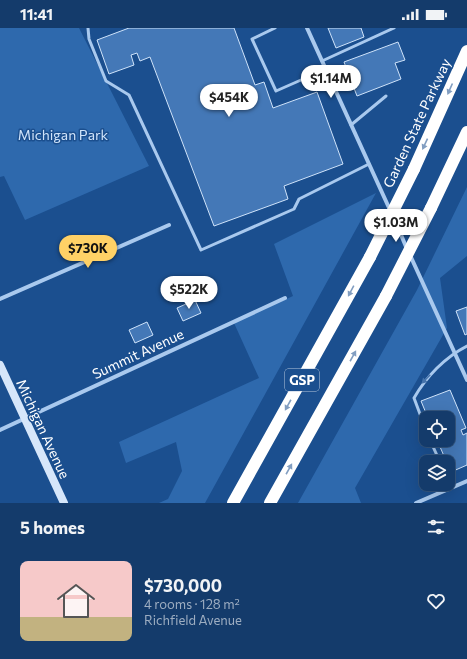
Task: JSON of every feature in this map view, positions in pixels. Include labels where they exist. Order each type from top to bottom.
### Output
[{"type":"highway","name":"Garden State Parkway","points":[[233,503],[370,257],[414,169],[465,55]]},
{"type":"highway","name":"GSP","points":[[270,503],[386,296],[431,208],[467,132]]},
{"type":"street","points":[[307,28],[467,380]]},
{"type":"street","points":[[0,299],[169,225]]},
{"type":"street","name":"Summit Avenue","points":[[0,430],[285,298]]},
{"type":"street","name":"Michigan Avenue","points":[[0,365],[64,503]]},
{"type":"street","points":[[455,486],[467,481]]},
{"type":"street","points":[[416,503],[443,491]]},
{"type":"lane","points":[[88,28],[89,39],[106,81],[129,95],[201,250],[294,209],[299,199],[369,164]]},
{"type":"lane","points":[[275,28],[252,39],[276,91],[326,69]]},
{"type":"lane","points":[[322,61],[394,28]]},
{"type":"lane","points":[[351,125],[386,96]]},
{"type":"lane","points":[[419,411],[414,398],[422,383],[454,352],[467,346]]},
{"type":"green space","name":"Michigan Park","points":[[0,28],[79,28],[149,166],[25,220],[4,176],[0,177]]},
{"type":"green space","points":[[467,187],[467,256],[440,278],[447,328],[355,488],[361,503],[298,503],[417,290]]},
{"type":"green space","points":[[376,193],[205,503],[159,503],[168,499],[182,471],[176,442],[126,463],[119,442],[259,378],[234,323],[293,296],[274,244]]},
{"type":"building","points":[[129,28],[234,28],[255,85],[264,82],[273,108],[317,92],[343,164],[284,186],[288,199],[214,226],[150,57],[140,61],[137,53],[131,55],[134,65],[109,74],[97,40]]},
{"type":"building","points":[[328,28],[361,28],[364,37],[336,48]]},
{"type":"building","points":[[398,42],[405,60],[395,63],[401,79],[357,96],[344,62]]},
{"type":"building","points":[[195,300],[201,313],[183,321],[177,308]]},
{"type":"building","points":[[467,307],[467,334],[465,335],[456,311]]},
{"type":"building","points":[[147,322],[153,335],[135,343],[129,330]]},
{"type":"building","points":[[450,390],[466,428],[461,430],[463,435],[467,433],[467,465],[455,470],[455,455],[444,455],[440,447],[455,447],[455,411],[425,411],[421,401]]}]
